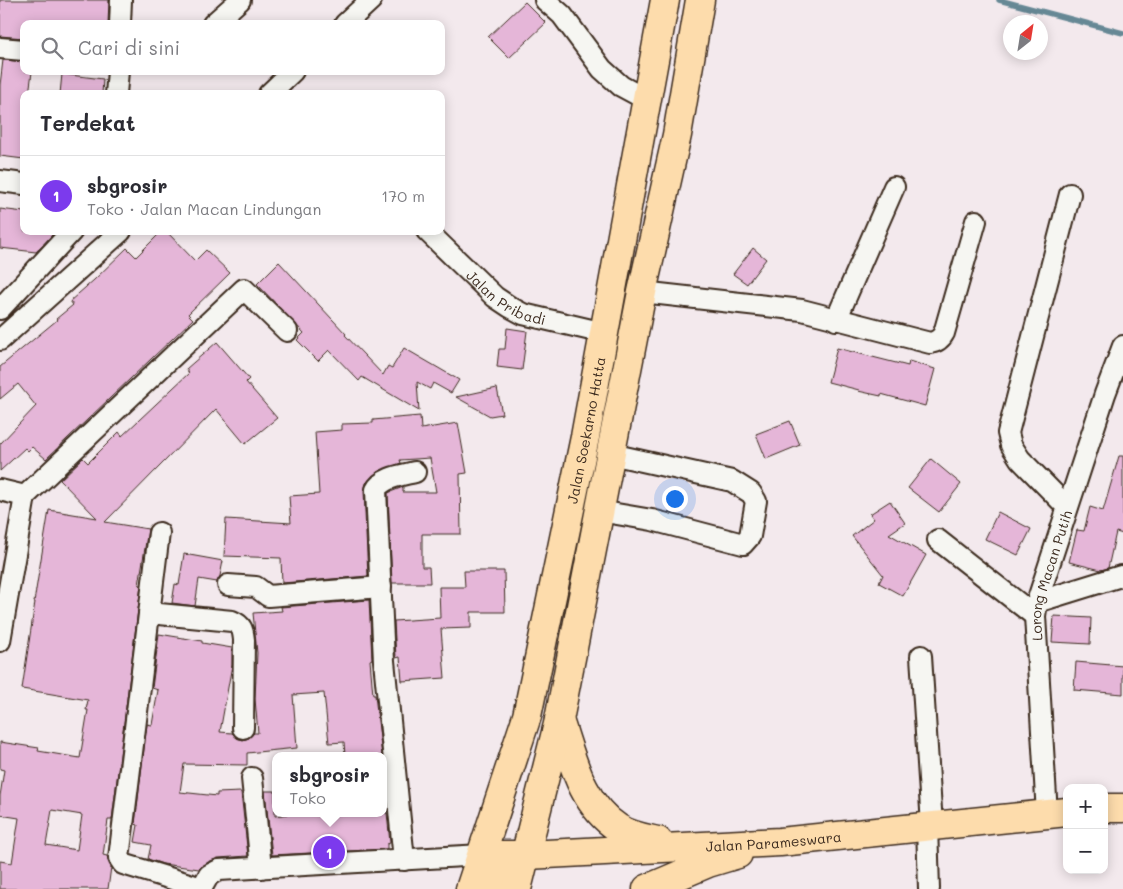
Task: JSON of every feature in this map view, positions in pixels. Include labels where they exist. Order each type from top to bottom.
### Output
[{"type":"highway","name":"Jalan Soekarno Hatta","points":[[470,889],[527,716],[585,437],[665,0]]},
{"type":"highway","points":[[517,889],[559,720],[642,292],[677,135],[700,0]]},
{"type":"highway","points":[[559,720],[578,779],[589,798],[617,828],[636,836],[693,846]]},
{"type":"highway","points":[[1108,808],[1123,808]]},
{"type":"highway","name":"Jalan Parameswara","points":[[482,855],[526,855],[780,842],[1057,813]]},
{"type":"highway","points":[[647,889],[708,863],[780,842]]},
{"type":"highway","points":[[492,889],[501,873],[526,855]]},
{"type":"street","points":[[120,20],[121,0]]},
{"type":"street","points":[[218,20],[240,0]]},
{"type":"street","points":[[349,20],[371,0]]},
{"type":"street","points":[[545,0],[562,15],[602,69],[621,86],[647,100]]},
{"type":"street","points":[[0,48],[20,50]]},
{"type":"street","points":[[116,90],[118,75]]},
{"type":"street","points":[[278,90],[290,75]]},
{"type":"street","points":[[0,181],[20,184]]},
{"type":"street","points":[[836,320],[894,187]]},
{"type":"street","points":[[1067,507],[1020,459],[1011,445],[1008,433],[1070,194]]},
{"type":"street","points":[[642,292],[802,310],[930,343],[940,339],[944,333],[976,222]]},
{"type":"street","points":[[0,309],[68,235]]},
{"type":"street","points":[[0,340],[116,235]]},
{"type":"street","name":"Jalan Pribadi","points":[[431,235],[495,297],[510,307],[523,314],[604,333]]},
{"type":"street","points":[[0,641],[25,496],[244,289],[287,331]]},
{"type":"street","name":"Lorong Macan Putih","points":[[1057,813],[1036,609],[1104,394],[1122,351]]},
{"type":"street","points":[[599,511],[652,520],[743,544],[750,536],[756,501],[751,493],[732,481],[611,454]]},
{"type":"street","points":[[404,860],[384,661],[377,487],[396,476],[415,472]]},
{"type":"street","points":[[0,490],[25,496]]},
{"type":"street","points":[[159,532],[119,858],[123,864],[201,888],[206,878],[219,870],[482,855]]},
{"type":"street","points":[[938,540],[1036,609],[1121,576]]},
{"type":"street","points":[[228,585],[256,587],[268,596],[381,587]]},
{"type":"street","points":[[149,613],[232,621],[242,628],[244,640],[243,728]]},
{"type":"street","points":[[921,656],[929,826],[929,889]]},
{"type":"street","points":[[252,778],[261,868]]},
{"type":"building","points":[[0,0],[109,0],[108,20],[20,20],[20,38],[0,36]]},
{"type":"building","points":[[525,2],[546,23],[509,58],[488,37]]},
{"type":"building","points":[[3,60],[20,62],[20,75],[32,75],[30,90],[20,90],[20,158],[0,156],[0,85]]},
{"type":"building","points":[[62,75],[103,79],[102,90],[60,90]]},
{"type":"building","points":[[0,209],[20,212],[20,235],[52,235],[36,252],[0,248]]},
{"type":"building","points":[[158,235],[170,235],[195,261],[206,250],[230,273],[188,314],[193,319],[46,459],[32,447],[28,451],[25,448],[0,471],[0,444],[36,406],[18,384],[0,399],[0,367],[57,320],[73,305],[70,301],[127,248],[136,257]]},
{"type":"building","points":[[753,248],[766,259],[747,284],[733,274]]},
{"type":"building","points":[[279,262],[383,375],[388,366],[392,368],[404,348],[459,380],[451,393],[433,383],[430,389],[417,382],[419,411],[362,377],[359,381],[329,350],[318,361],[297,340],[304,333],[257,284]]},
{"type":"building","points":[[507,328],[527,331],[522,370],[497,367],[499,349],[505,349]]},
{"type":"building","points":[[217,342],[249,379],[246,382],[277,418],[245,444],[216,409],[105,522],[148,529],[139,585],[141,585],[112,820],[108,820],[103,855],[107,856],[111,867],[108,889],[0,889],[0,861],[12,863],[19,818],[0,815],[0,796],[4,770],[0,769],[0,742],[39,748],[38,751],[80,758],[88,710],[86,710],[88,700],[22,689],[49,510],[97,518],[60,480],[83,458],[88,463],[119,432],[122,436],[189,373],[186,369]],"holes":[[[52,810],[82,815],[77,850],[46,845]]]},
{"type":"building","points":[[837,348],[908,366],[909,361],[935,369],[925,406],[881,394],[881,396],[858,391],[828,382]]},
{"type":"building","points":[[497,388],[502,414],[490,416],[456,397]]},
{"type":"building","points":[[420,416],[421,429],[458,423],[467,473],[460,474],[461,534],[422,534],[422,567],[429,567],[430,583],[392,583],[388,493],[403,487],[403,492],[436,492],[430,458],[400,460],[401,463],[377,472],[366,483],[364,491],[368,576],[282,583],[281,558],[224,556],[226,519],[291,523],[289,496],[319,494],[315,432],[342,430],[342,424],[373,423],[373,420]]},
{"type":"building","points":[[790,421],[800,445],[766,459],[756,434]]},
{"type":"building","points":[[1119,456],[1123,456],[1123,534],[1116,532],[1108,568],[1101,570],[1069,562],[1077,530],[1084,531],[1090,507],[1103,511]]},
{"type":"building","points":[[931,459],[961,484],[939,512],[908,488]]},
{"type":"building","points":[[890,501],[905,523],[889,534],[926,555],[903,596],[879,583],[883,575],[852,536],[874,519],[870,514]]},
{"type":"building","points":[[998,512],[1031,529],[1018,555],[985,539]]},
{"type":"building","points":[[184,554],[223,561],[217,582],[199,579],[195,606],[172,603],[175,584],[179,585]]},
{"type":"building","points":[[464,571],[504,571],[505,612],[471,612],[471,628],[441,629],[445,678],[402,681],[400,657],[396,658],[394,621],[440,618],[439,587],[465,587]]},
{"type":"building","points":[[369,600],[372,659],[370,660],[382,752],[345,752],[344,742],[329,743],[324,693],[293,695],[297,748],[247,753],[247,765],[184,764],[180,792],[217,796],[217,793],[241,792],[248,856],[218,858],[208,862],[199,869],[163,864],[148,859],[151,845],[135,842],[138,825],[135,824],[147,724],[152,725],[158,690],[152,688],[159,634],[232,648],[232,665],[220,732],[232,733],[237,738],[243,740],[249,738],[254,733],[258,733],[255,699],[257,653],[253,613],[282,611],[281,607]]},
{"type":"building","points":[[1054,616],[1091,618],[1090,644],[1052,642]]},
{"type":"building","points":[[1076,662],[1123,666],[1123,694],[1074,690]]},
{"type":"building","points":[[265,791],[272,791],[272,817],[387,817],[387,813],[390,843],[387,844],[387,849],[272,855]]},
{"type":"waterway","points":[[999,0],[1123,33]]},
{"type":"place","name":"sbgrosir","points":[[329,852]]}]
